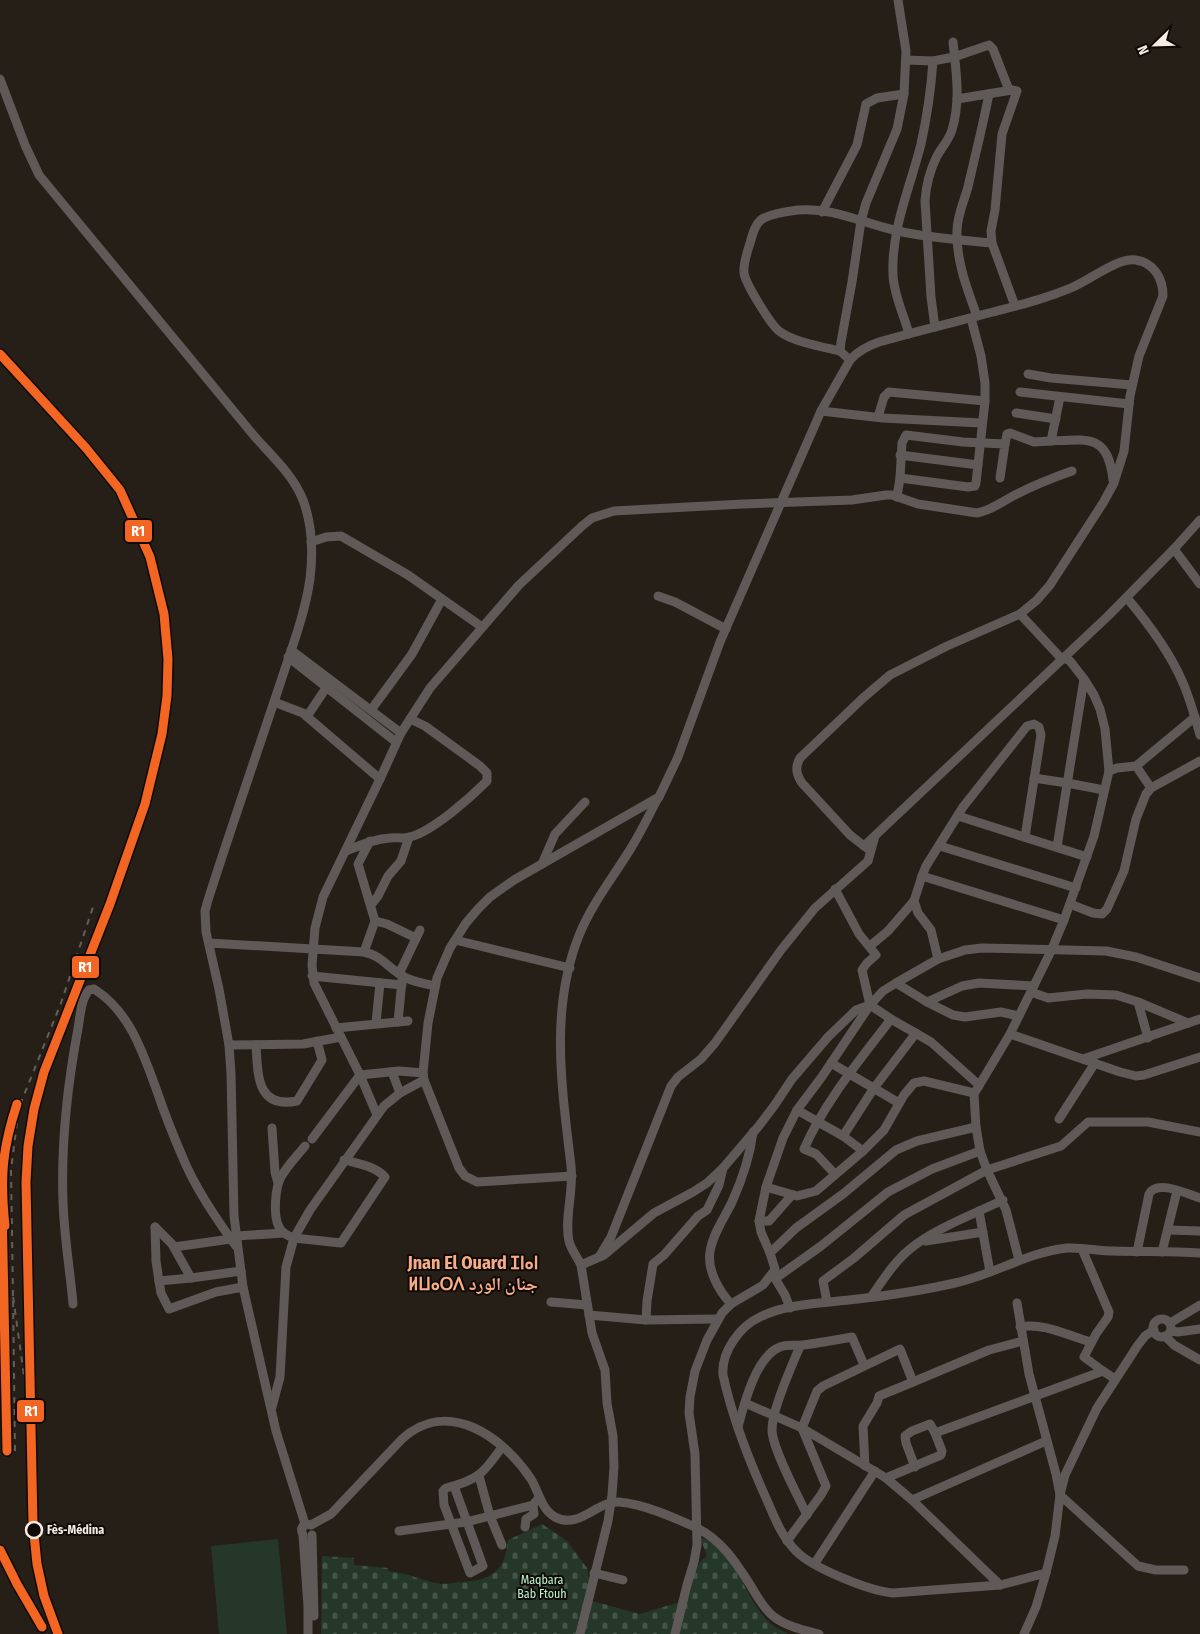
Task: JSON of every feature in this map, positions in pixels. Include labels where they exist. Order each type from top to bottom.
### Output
[{"type":"street","points":[[840,351],[861,220],[866,203],[897,129],[904,94],[906,60],[898,0]]},
{"type":"street","points":[[935,327],[925,200],[926,186],[937,156],[950,136],[953,127],[958,83],[953,42]]},
{"type":"street","points":[[906,60],[932,61],[954,57],[989,45],[993,49],[1009,90]]},
{"type":"street","points":[[909,334],[895,292],[893,275],[897,230],[903,202],[921,144],[930,95],[932,61]]},
{"type":"street","points":[[0,78],[25,146],[39,175],[293,481],[304,501],[311,542],[308,590],[274,702],[208,900],[205,921],[229,1045],[233,1237]]},
{"type":"street","points":[[957,99],[1016,89],[1018,92],[1002,134],[991,232],[992,243],[1015,306]]},
{"type":"street","points":[[822,212],[857,145],[866,104],[877,98],[904,94]]},
{"type":"street","points":[[900,478],[973,486],[976,483],[981,423],[985,401],[985,384],[974,317],[957,240],[958,222],[973,167],[989,94]]},
{"type":"street","points":[[850,360],[840,351],[786,336],[777,330],[749,285],[744,271],[753,232],[759,222],[764,218],[798,210],[822,212],[840,214],[865,223],[927,236],[992,243]]},
{"type":"street","points":[[580,1634],[606,1528],[614,1476],[614,1436],[607,1403],[605,1367],[593,1337],[581,1265],[570,1246],[568,1234],[572,1176],[560,1058],[562,1007],[578,939],[589,914],[641,832],[659,798],[678,757],[726,629],[822,410],[855,354],[868,346],[1035,301],[1074,287],[1115,264],[1127,260],[1135,260],[1153,268],[1163,286],[1163,296],[1139,356],[1129,404],[1124,452],[1114,482],[1103,503],[1050,585],[1037,600],[1020,614],[947,646],[890,675],[800,758],[796,765],[797,775],[802,783],[850,835],[868,849]]},
{"type":"street","points":[[1028,374],[1051,378],[1132,385]]},
{"type":"street","points":[[878,417],[886,394],[891,392],[985,401]]},
{"type":"street","points":[[1020,392],[1129,404]]},
{"type":"street","points":[[1051,441],[1060,397]]},
{"type":"street","points":[[822,410],[878,417],[981,423]]},
{"type":"street","points":[[1016,413],[1056,419]]},
{"type":"street","points":[[1000,478],[1007,434],[1010,433],[1034,442],[1094,441],[1100,445],[1109,458],[1114,482]]},
{"type":"street","points":[[897,497],[902,440],[908,435],[963,442],[1005,444]]},
{"type":"street","points":[[900,455],[978,465]]},
{"type":"street","points":[[377,1115],[360,1075],[312,976],[313,949],[318,913],[323,897],[400,733],[430,688],[519,585],[582,526],[600,515],[614,511],[852,500],[886,494],[918,504],[978,513],[987,511],[1043,481],[1072,471]]},
{"type":"street","points":[[598,1258],[611,1237],[671,1086],[678,1077],[701,1059],[715,1043],[781,950],[815,908],[868,861],[868,849],[876,836],[924,788],[1127,598],[1200,520]]},
{"type":"street","points":[[311,542],[326,536],[341,536],[374,554],[482,627]]},
{"type":"street","points":[[1174,549],[1200,584]]},
{"type":"street","points":[[658,596],[675,602],[726,629]]},
{"type":"street","points":[[1127,598],[1174,665],[1182,682],[1200,735]]},
{"type":"street","points":[[371,710],[412,654],[442,599]]},
{"type":"street","points":[[1020,614],[1059,656],[1070,661],[1084,679],[1100,709],[1106,729],[1109,771],[1087,857],[1064,920],[1033,989],[1010,1034],[976,1089],[973,1100],[980,1151],[1011,1224],[1020,1260]]},
{"type":"street","points":[[289,653],[326,688],[396,742]]},
{"type":"street","points":[[289,653],[371,710],[400,733]]},
{"type":"street","points":[[1057,847],[1084,679]]},
{"type":"street","points":[[305,715],[310,713],[326,688]]},
{"type":"street","points":[[274,702],[305,715],[380,779]]},
{"type":"street","points":[[1109,771],[1136,766],[1195,717]]},
{"type":"street","points":[[346,851],[370,841],[409,837],[437,824],[487,781],[488,776],[480,766],[444,739],[410,719]]},
{"type":"street","points":[[870,946],[888,931],[914,901],[926,866],[958,816],[1027,726],[1034,724],[1039,728],[1041,735],[1025,837]]},
{"type":"street","points":[[1070,904],[1093,913],[1102,914],[1107,910],[1124,870],[1136,819],[1146,794],[1151,788],[1200,761]]},
{"type":"street","points":[[1136,766],[1151,788]]},
{"type":"street","points":[[1034,778],[1104,790]]},
{"type":"street","points":[[572,1176],[477,1182],[470,1180],[459,1168],[423,1076],[428,1023],[435,986],[445,957],[455,940],[466,923],[490,897],[542,864],[659,798]]},
{"type":"street","points":[[542,864],[549,845],[559,828],[585,802]]},
{"type":"street","points":[[958,816],[1087,857]]},
{"type":"street","points":[[371,905],[388,876],[401,861],[409,837]]},
{"type":"street","points":[[364,952],[375,921],[358,864],[370,841]]},
{"type":"street","points":[[940,846],[1076,888]]},
{"type":"street","points":[[922,876],[1064,920]]},
{"type":"street","points":[[835,889],[859,934],[876,955],[866,963],[862,972],[869,994],[870,1005]]},
{"type":"street","points":[[914,901],[918,912],[930,930],[938,958]]},
{"type":"street","points":[[375,921],[418,934],[401,979],[398,1022]]},
{"type":"street","points":[[455,940],[570,968]]},
{"type":"street","points":[[208,943],[364,952],[377,956],[401,979]]},
{"type":"street","points":[[790,1308],[774,1276],[775,1269],[761,1232],[760,1221],[766,1187],[783,1138],[797,1110],[870,1005],[884,991],[938,958],[965,950],[982,948],[1051,951],[1093,950],[1121,953],[1200,978]]},
{"type":"street","points":[[312,976],[380,983],[401,979],[435,986]]},
{"type":"street","points":[[376,1023],[380,983]]},
{"type":"street","points":[[896,983],[948,1014],[960,1017],[1010,1013],[1019,1016]]},
{"type":"street","points":[[927,1002],[962,986],[979,983],[1033,989],[1048,998],[1087,994],[1110,995],[1138,1002],[1188,1023]]},
{"type":"street","points":[[73,1304],[63,1202],[62,1149],[76,1042],[83,1006],[89,990],[94,989],[106,997],[131,1028],[141,1048],[187,1166],[204,1199],[233,1237],[237,1247],[243,1287],[272,1410],[309,1530],[313,1634]]},
{"type":"street","points":[[1138,1002],[1148,1038]]},
{"type":"street","points":[[870,1005],[931,1042],[976,1089]]},
{"type":"street","points":[[581,1265],[610,1252],[654,1214],[702,1187],[723,1168],[774,1106],[792,1079],[828,1037],[856,1010],[870,1005]]},
{"type":"street","points":[[836,1174],[816,1154],[804,1148],[817,1122],[850,1073],[891,1019]]},
{"type":"street","points":[[1083,1059],[1200,1019]]},
{"type":"street","points":[[336,1028],[408,1021]]},
{"type":"street","points":[[843,1136],[874,1088],[916,1033]]},
{"type":"street","points":[[1010,1034],[1120,1072],[1140,1076],[1200,1058]]},
{"type":"street","points":[[229,1045],[303,1044],[341,1037]]},
{"type":"street","points":[[256,1045],[258,1077],[263,1089],[271,1099],[284,1104],[297,1101],[322,1060],[317,1041]]},
{"type":"street","points":[[831,1062],[899,1103]]},
{"type":"street","points":[[1059,1119],[1095,1063]]},
{"type":"street","points":[[312,1139],[360,1075],[400,1071],[423,1076]]},
{"type":"street","points":[[392,1072],[400,1093]]},
{"type":"street","points":[[272,1410],[280,1377],[286,1267],[294,1238],[310,1210],[344,1160],[384,1106],[423,1076]]},
{"type":"street","points":[[766,1187],[792,1195],[803,1195],[816,1191],[863,1151],[884,1130],[910,1086],[919,1081],[976,1089]]},
{"type":"street","points":[[797,1110],[843,1136],[863,1151]]},
{"type":"street","points":[[826,1302],[823,1281],[854,1258],[897,1220],[987,1170],[1059,1146],[1081,1126],[1090,1122],[1148,1122],[1200,1132]]},
{"type":"street","points":[[770,1253],[796,1228],[843,1194],[896,1150],[917,1142],[976,1127]]},
{"type":"street","points":[[272,1128],[275,1172],[278,1183]]},
{"type":"street","points":[[730,1304],[716,1282],[711,1265],[710,1251],[743,1175],[753,1132]]},
{"type":"street","points":[[305,1146],[283,1174],[276,1192],[276,1218],[279,1227],[284,1233],[294,1238],[341,1242],[385,1177],[381,1172],[368,1166],[344,1160]]},
{"type":"street","points":[[674,1634],[694,1562],[697,1528],[694,1482],[695,1454],[690,1420],[690,1397],[700,1356],[717,1319],[730,1304],[763,1285],[821,1246],[888,1192],[932,1169],[980,1151]]},
{"type":"street","points":[[646,1320],[653,1264],[664,1255],[698,1216],[707,1210],[716,1192],[723,1168]]},
{"type":"street","points":[[1137,1252],[1151,1190],[1160,1187],[1177,1190],[1200,1198]]},
{"type":"street","points":[[1162,1252],[1177,1190]]},
{"type":"street","points":[[760,1221],[767,1222],[770,1220],[792,1195]]},
{"type":"street","points":[[871,1297],[888,1272],[918,1242],[1002,1200]]},
{"type":"street","points":[[979,1212],[990,1272]]},
{"type":"street","points":[[191,1278],[174,1247],[155,1227],[156,1262],[161,1293],[169,1309],[216,1292],[243,1287]]},
{"type":"street","points":[[1168,1230],[1200,1231]]},
{"type":"street","points":[[918,1242],[983,1232]]},
{"type":"street","points":[[174,1247],[233,1237],[284,1233]]},
{"type":"street","points":[[1046,1573],[1000,1585],[900,1593],[886,1592],[856,1583],[799,1554],[787,1541],[773,1515],[738,1427],[723,1375],[728,1350],[739,1334],[753,1321],[771,1312],[956,1283],[1020,1260],[1066,1248],[1200,1253]]},
{"type":"street","points":[[1082,1249],[1109,1312],[1108,1317],[1091,1342],[1084,1357],[1115,1379]]},
{"type":"street","points":[[159,1281],[241,1271]]},
{"type":"street","points":[[551,1302],[587,1305]]},
{"type":"street","points":[[1017,1303],[1020,1327],[1035,1398],[1060,1495],[1138,1566],[1156,1570],[1184,1570]]},
{"type":"street","points":[[1154,1330],[1159,1336],[1200,1305]]},
{"type":"street","points":[[589,1315],[646,1320],[717,1319]]},
{"type":"street","points":[[1024,1634],[1036,1607],[1046,1573],[1055,1536],[1060,1495],[1065,1475],[1097,1408],[1115,1379],[1141,1341],[1154,1330],[1155,1322],[1160,1319],[1166,1319],[1174,1345],[1200,1360]]},
{"type":"street","points":[[1020,1327],[1032,1325],[1091,1342]]},
{"type":"street","points":[[1168,1330],[1178,1332],[1200,1329]]},
{"type":"street","points":[[738,1427],[745,1403],[760,1367],[767,1357],[780,1347],[787,1345],[800,1346],[852,1337],[864,1365]]},
{"type":"street","points":[[865,1466],[863,1431],[865,1420],[875,1407],[879,1396],[989,1350],[1023,1341]]},
{"type":"street","points":[[800,1346],[774,1415],[772,1432],[774,1442],[807,1515]]},
{"type":"street","points":[[787,1541],[826,1486],[802,1428],[818,1389],[900,1349],[912,1382]]},
{"type":"street","points":[[935,1433],[1035,1398],[1103,1371]]},
{"type":"street","points":[[745,1403],[802,1428],[886,1478],[912,1500],[1000,1585]]},
{"type":"street","points":[[309,1530],[337,1508],[402,1439],[412,1431],[424,1425],[440,1421],[453,1421],[480,1431],[502,1447],[516,1460],[530,1478],[549,1512],[560,1519],[581,1518],[610,1503],[619,1502],[642,1507],[697,1528],[715,1539],[726,1551],[763,1606],[773,1616],[792,1626],[818,1634]]},
{"type":"street","points":[[886,1478],[915,1467],[941,1455],[941,1449],[930,1424],[905,1436],[915,1467]]},
{"type":"street","points":[[912,1500],[1046,1441]]},
{"type":"street","points":[[454,1486],[483,1566],[470,1573],[451,1524],[442,1496],[443,1491],[454,1486],[479,1476],[489,1466],[502,1447]]},
{"type":"street","points":[[814,1563],[875,1471]]},
{"type":"street","points":[[479,1476],[490,1516],[502,1544]]},
{"type":"street","points":[[525,1527],[526,1519],[534,1514],[533,1505],[539,1496]]},
{"type":"street","points":[[399,1531],[466,1522],[533,1505]]},
{"type":"street","points":[[308,1634],[309,1530]]},
{"type":"street","points":[[594,1574],[623,1580]]},
{"type":"green space","name":"Maqbara Bab Ftouh","points":[[542,1524],[567,1541],[587,1568],[590,1583],[585,1599],[640,1614],[686,1600],[696,1569],[707,1556],[701,1540],[703,1538],[715,1545],[724,1554],[760,1612],[769,1622],[788,1634],[321,1634],[322,1556],[354,1558],[354,1565],[388,1568],[388,1571],[439,1584],[471,1581],[488,1577],[499,1568],[503,1561],[508,1540]]},
{"type":"green space","points":[[278,1539],[287,1634],[219,1634],[211,1546]]},
{"type":"railway","points":[[13,1296],[11,1170],[17,1122],[22,1100],[61,1003],[93,907]]},
{"type":"railway","points":[[3,1212],[2,1161],[12,1118]]},
{"type":"railway","points":[[2,1205],[7,1451]]},
{"type":"railway","points":[[15,1451],[13,1296],[24,1376]]},
{"type":"railway","points":[[0,1550],[17,1584],[47,1634]]},
{"type":"transit line","name":"R1","points":[[0,354],[86,448],[120,490],[150,557],[164,614],[168,659],[167,696],[162,734],[145,804],[110,904],[44,1072],[34,1109],[28,1146],[26,1182],[33,1524],[37,1564],[44,1596],[58,1634]]},
{"type":"transit line","name":"R1","points":[[5,1226],[3,1193],[5,1150],[17,1104]]},
{"type":"transit line","name":"R1","points":[[2,1205],[7,1451]]},
{"type":"transit line","name":"R1","points":[[0,1550],[42,1627]]},
{"type":"place","name":"Fès-Médina","points":[[34,1530]]},
{"type":"district","name":"Jnan El Ouard ⵊⵏⴰⵏ ⵍⵡⴰⵔⴷ جنان الورد","points":[[473,1273]]}]
